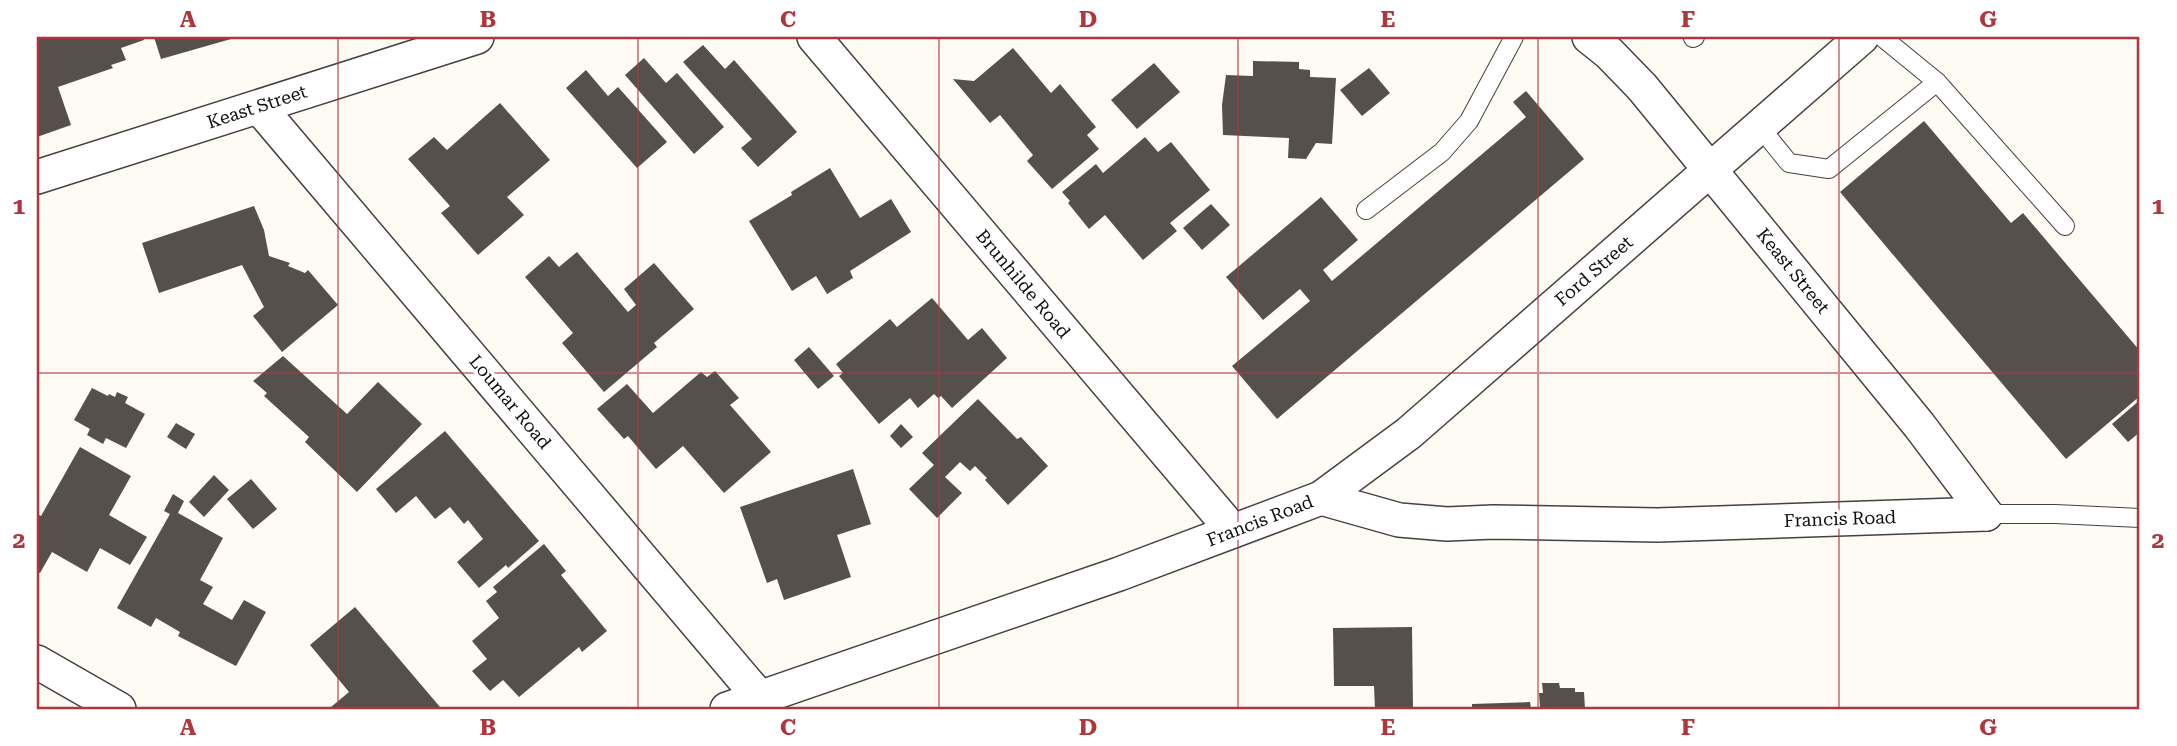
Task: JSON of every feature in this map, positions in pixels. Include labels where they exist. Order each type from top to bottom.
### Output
[{"type":"street","name":"Keast Street","points":[[37,177],[477,37]]},
{"type":"street","name":"Brunhilde Road","points":[[814,37],[1233,531]]},
{"type":"street","name":"Keast Street","points":[[1589,37],[1642,87],[1919,425],[1986,514]]},
{"type":"street","name":"Ford Street","points":[[1321,498],[1409,433],[1861,37]]},
{"type":"street","name":"Loumar Road","points":[[259,107],[760,698]]},
{"type":"street","name":"Francis Road","points":[[727,709],[1119,574],[1321,498],[1399,520],[1447,524],[1493,522],[1657,525],[1986,514]]},
{"type":"street","points":[[37,662],[120,709]]},
{"type":"lane","points":[[1366,211],[1442,152],[1469,121],[1514,37]]},
{"type":"lane","points":[[1882,37],[1937,82],[2065,226]]},
{"type":"lane","points":[[1759,127],[1789,163],[1829,169],[1937,82]]},
{"type":"lane","points":[[1986,514],[2140,518]]},
{"type":"building","points":[[37,37],[143,37],[144,40],[121,48],[126,60],[111,65],[113,68],[58,87],[71,125],[37,137]]},
{"type":"building","points":[[154,37],[238,37],[161,59]]},
{"type":"building","points":[[703,45],[725,69],[734,60],[797,132],[758,167],[741,148],[752,139],[683,62]]},
{"type":"building","points":[[1013,48],[1051,93],[1060,84],[1096,127],[1087,135],[1099,149],[1052,189],[1027,161],[1033,155],[1000,115],[990,123],[953,79],[974,81]]},
{"type":"building","points":[[644,58],[666,83],[677,73],[724,127],[694,154],[625,75]]},
{"type":"building","points":[[1253,61],[1299,62],[1299,69],[1310,70],[1310,77],[1336,78],[1332,144],[1316,143],[1306,159],[1288,158],[1289,138],[1223,135],[1222,105],[1226,75],[1253,76]]},
{"type":"building","points":[[1154,63],[1180,92],[1137,129],[1111,100]]},
{"type":"building","points":[[1369,68],[1390,93],[1362,116],[1340,90]]},
{"type":"building","points":[[586,70],[608,96],[618,87],[667,142],[637,168],[566,88]]},
{"type":"building","points":[[1526,91],[1584,159],[1277,419],[1232,366],[1310,301],[1300,289],[1263,320],[1226,277],[1321,197],[1358,240],[1323,270],[1332,281],[1526,117],[1513,102]]},
{"type":"building","points":[[500,103],[550,160],[507,197],[524,215],[478,255],[441,213],[450,206],[408,159],[434,137],[447,150]]},
{"type":"building","points":[[1924,121],[2011,223],[2023,213],[2140,351],[2140,396],[2066,459],[1840,192]]},
{"type":"building","points":[[1145,137],[1158,152],[1171,142],[1210,190],[1170,223],[1177,231],[1143,260],[1105,215],[1089,229],[1062,192],[1096,164],[1103,173]]},
{"type":"building","points":[[830,168],[860,218],[891,199],[911,232],[850,271],[853,278],[827,294],[816,276],[792,291],[749,221]]},
{"type":"building","points":[[1211,204],[1230,225],[1202,250],[1183,228]]},
{"type":"building","points":[[254,206],[264,230],[269,256],[290,263],[288,266],[305,273],[308,270],[338,305],[282,352],[253,316],[264,307],[242,265],[159,293],[142,243]]},
{"type":"building","points":[[577,252],[628,312],[636,305],[624,289],[654,263],[694,309],[654,343],[657,347],[604,392],[562,343],[573,333],[525,277],[549,256],[559,267]]},
{"type":"building","points":[[932,298],[968,340],[982,328],[1007,358],[952,408],[941,396],[938,398],[934,394],[918,408],[910,398],[879,424],[839,376],[843,373],[836,364],[890,319],[897,327]]},
{"type":"building","points":[[809,347],[834,376],[818,389],[794,360]]},
{"type":"building","points":[[283,356],[347,414],[378,382],[422,424],[357,492],[305,442],[309,437],[264,396],[267,393],[253,381]]},
{"type":"building","points":[[715,371],[739,398],[730,405],[771,452],[724,493],[683,446],[656,469],[628,436],[624,439],[597,409],[627,384],[653,413],[701,372],[707,377]]},
{"type":"building","points":[[92,388],[108,396],[109,394],[115,397],[117,392],[128,397],[125,403],[145,414],[126,448],[106,438],[103,444],[87,435],[90,429],[74,420]]},
{"type":"building","points":[[978,399],[1017,439],[1021,437],[1048,466],[1008,505],[975,466],[970,471],[960,462],[945,477],[962,493],[937,518],[909,489],[934,465],[922,453]]},
{"type":"building","points":[[2140,400],[2140,432],[2128,442],[2112,424]]},
{"type":"building","points":[[176,423],[195,434],[186,449],[167,437]]},
{"type":"building","points":[[901,424],[913,437],[901,448],[890,436]]},
{"type":"building","points":[[445,431],[539,541],[508,568],[506,565],[479,588],[457,562],[483,539],[468,520],[464,524],[450,507],[435,519],[416,496],[396,513],[376,489]]},
{"type":"building","points":[[80,447],[131,476],[109,515],[147,537],[130,565],[100,548],[87,572],[52,552],[40,573],[37,572],[37,514],[41,516]]},
{"type":"building","points":[[853,469],[871,524],[837,535],[851,577],[784,600],[777,579],[767,583],[740,507]]},
{"type":"building","points":[[214,475],[229,490],[204,517],[189,502]]},
{"type":"building","points":[[251,479],[277,509],[253,529],[227,499]]},
{"type":"building","points":[[173,494],[184,501],[178,513],[223,538],[200,580],[213,587],[203,604],[232,620],[244,600],[266,612],[236,666],[178,636],[180,632],[156,618],[151,627],[117,608],[170,514],[164,511]]},
{"type":"building","points":[[544,544],[566,571],[561,575],[607,631],[582,652],[579,647],[519,697],[503,680],[490,691],[472,671],[487,659],[472,641],[499,618],[486,601],[497,592],[493,587]]},
{"type":"building","points":[[355,607],[440,707],[438,709],[331,707],[349,692],[310,645]]},
{"type":"building","points":[[1412,627],[1413,709],[1375,709],[1374,686],[1334,686],[1333,628]]},
{"type":"building","points":[[1542,683],[1559,683],[1560,688],[1575,688],[1575,692],[1584,692],[1585,709],[1540,709],[1539,693],[1543,693]]},
{"type":"building","points":[[1530,702],[1531,709],[1472,709],[1472,704]]}]
